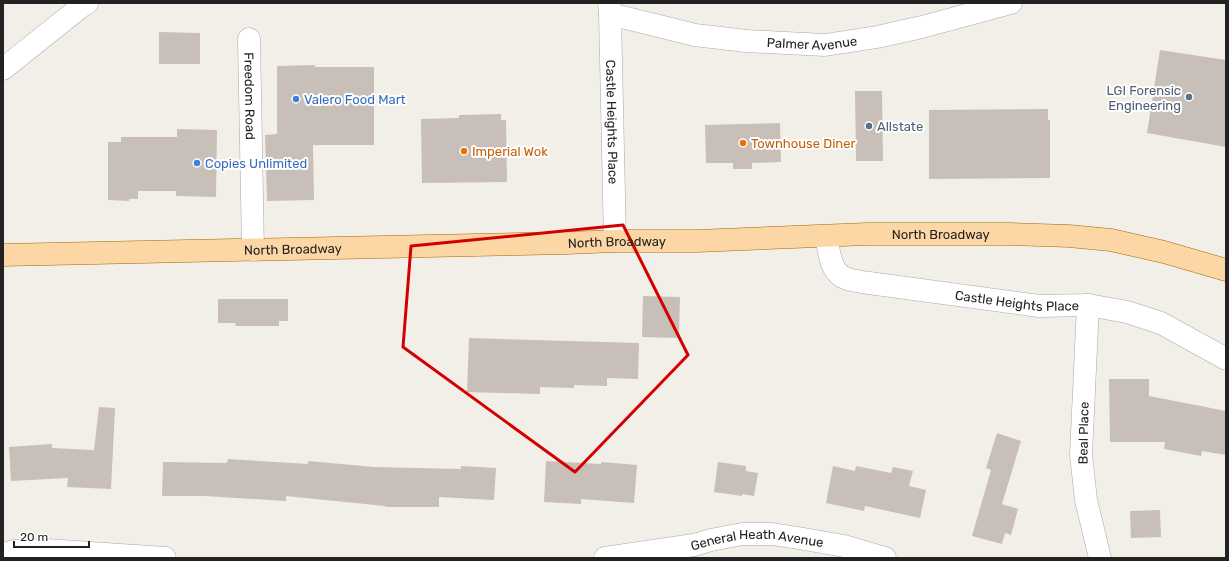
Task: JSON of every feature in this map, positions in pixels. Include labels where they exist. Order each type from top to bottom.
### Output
[{"type":"main road","name":"North Broadway","points":[[3,255],[615,241],[697,241],[826,237],[867,234],[1009,234],[1069,236],[1111,240],[1164,252],[1226,270]]},
{"type":"street","points":[[3,69],[87,3]]},
{"type":"street","name":"Palmer Avenue","points":[[610,8],[695,35],[746,41],[825,45],[877,37],[922,27],[1011,3]]},
{"type":"street","name":"Castle Heights Place","points":[[610,8],[615,241]]},
{"type":"street","name":"Freedom Road","points":[[249,39],[253,250]]},
{"type":"street","name":"Castle Heights Place","points":[[826,237],[833,267],[838,274],[848,279],[1040,306],[1088,305],[1128,312],[1161,323],[1226,359]]},
{"type":"street","name":"Beal Place","points":[[1088,305],[1081,455],[1086,500],[1100,558]]},
{"type":"street","name":"General Heath Avenue","points":[[605,558],[698,552],[711,540],[742,534],[772,534],[798,538],[844,546],[885,558]]},
{"type":"street","points":[[3,554],[16,551],[46,550],[164,558]]},
{"type":"highlighted area","points":[[623,225],[688,355],[575,472],[403,347],[411,246]]},
{"type":"building","points":[[159,32],[200,33],[200,64],[159,64]]},
{"type":"building","name":"LGI Forensic Engineering","points":[[1160,50],[1226,60],[1226,147],[1147,133]]},
{"type":"building","points":[[315,65],[315,67],[374,67],[374,145],[313,145],[314,200],[267,201],[265,135],[277,134],[277,66]]},
{"type":"building","name":"Allstate","points":[[855,91],[882,91],[883,161],[856,161]]},
{"type":"building","points":[[1048,109],[1048,120],[1050,120],[1050,178],[929,179],[929,110]]},
{"type":"building","name":"Imperial Wok","points":[[501,114],[501,120],[506,120],[507,182],[422,183],[421,119],[459,118],[459,115]]},
{"type":"building","name":"Townhouse Diner","points":[[780,123],[781,162],[752,163],[752,169],[733,169],[733,163],[706,163],[705,125]]},
{"type":"building","points":[[177,129],[217,130],[216,197],[176,196],[176,191],[138,191],[138,199],[129,199],[129,201],[108,200],[108,142],[121,142],[121,137],[177,137]]},
{"type":"building","points":[[643,296],[680,297],[679,338],[642,337]]},
{"type":"building","points":[[218,299],[288,299],[288,321],[279,321],[279,326],[236,326],[235,323],[218,323]]},
{"type":"building","points":[[469,338],[639,343],[638,379],[607,378],[607,386],[574,385],[574,388],[540,387],[540,394],[467,392]]},
{"type":"building","points":[[1109,379],[1149,379],[1149,396],[1226,411],[1226,455],[1202,451],[1201,456],[1164,449],[1165,442],[1110,442]]},
{"type":"building","points":[[99,407],[115,408],[111,489],[67,487],[68,478],[11,481],[9,447],[52,444],[52,448],[94,450]]},
{"type":"building","points":[[997,433],[1021,441],[1002,504],[1018,509],[1011,535],[1005,533],[1002,544],[972,536],[991,470],[986,468]]},
{"type":"building","points":[[228,459],[308,464],[308,461],[374,467],[461,469],[461,466],[496,468],[494,500],[439,497],[439,507],[385,507],[286,496],[286,501],[206,496],[162,496],[163,462],[227,463]]},
{"type":"building","points":[[546,461],[601,464],[601,462],[637,465],[634,503],[581,499],[581,504],[544,502]]},
{"type":"building","points":[[718,462],[746,466],[746,471],[758,473],[754,496],[714,492]]},
{"type":"building","points":[[833,466],[855,471],[856,466],[891,473],[893,467],[913,471],[909,486],[926,490],[920,518],[865,506],[864,511],[826,503]]},
{"type":"building","points":[[1160,510],[1161,537],[1131,538],[1130,511]]},
{"type":"place","name":"LGI Forensic Engineering","points":[[1189,97]]},
{"type":"place","name":"Valero Food Mart","points":[[296,99]]},
{"type":"place","name":"Allstate","points":[[869,126]]},
{"type":"place","name":"Townhouse Diner","points":[[743,143]]},
{"type":"place","name":"Imperial Wok","points":[[464,151]]},
{"type":"place","name":"Copies Unlimited","points":[[197,163]]}]
